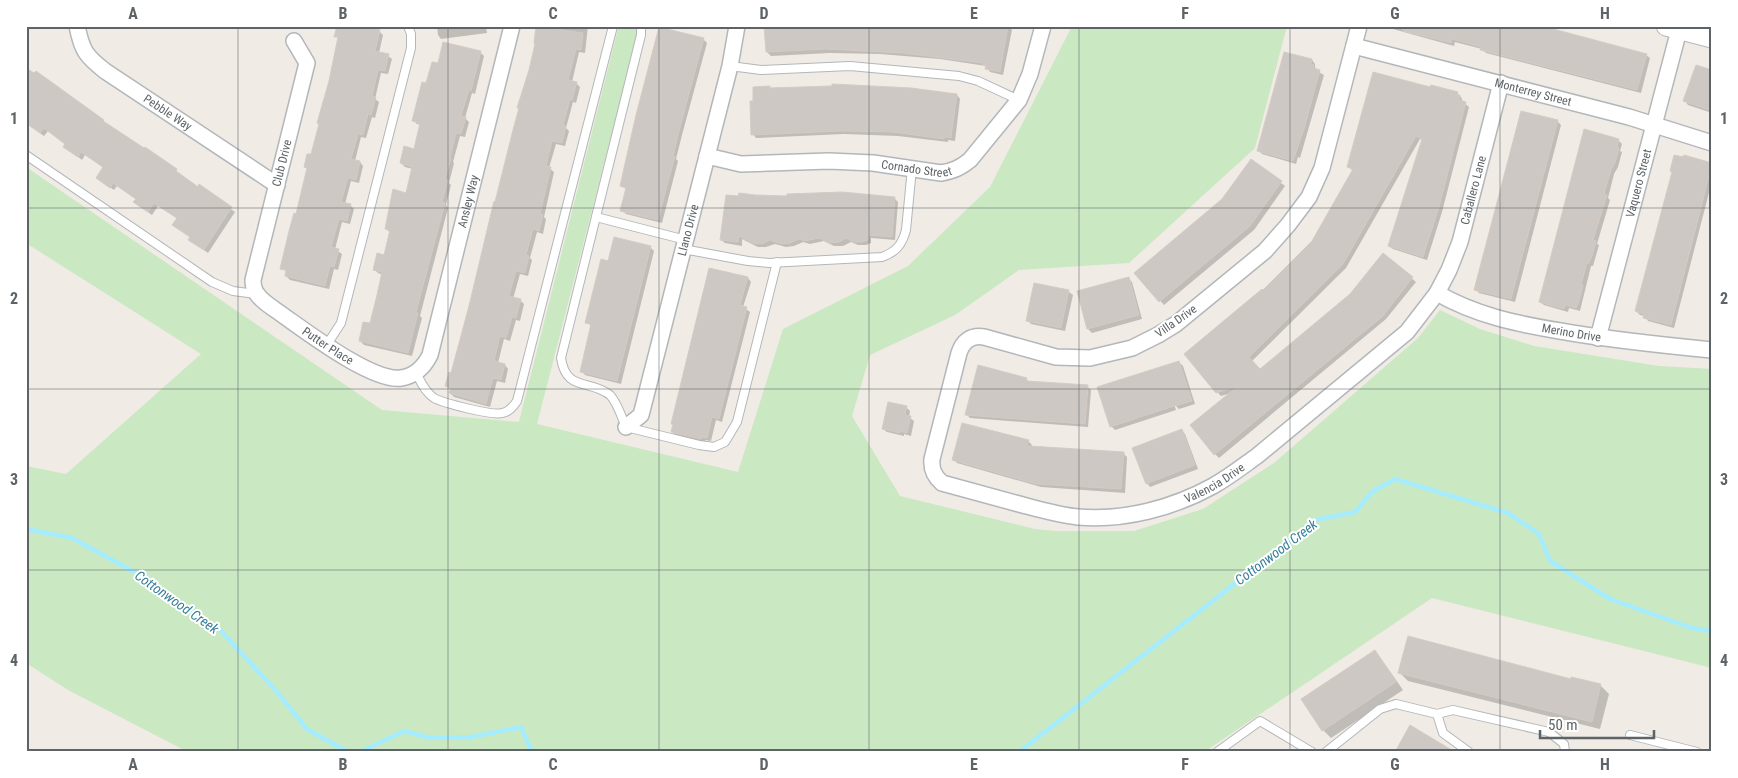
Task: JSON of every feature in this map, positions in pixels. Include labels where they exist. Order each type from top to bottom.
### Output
[{"type":"street","name":"Pebble Way","points":[[77,26],[82,46],[90,59],[105,71],[277,185]]},
{"type":"street","name":"Ansley Way","points":[[416,373],[425,364],[430,355],[512,26]]},
{"type":"street","name":"Llano Drive","points":[[626,426],[641,415],[730,66],[737,26]]},
{"type":"street","name":"Cornado Street","points":[[707,156],[741,164],[829,161],[912,168],[941,173],[952,171],[962,167],[1019,100],[1030,74],[1043,26]]},
{"type":"street","name":"Villa Drive","points":[[934,474],[931,466],[932,459],[961,346],[966,340],[973,337],[984,337],[1056,357],[1074,358],[1090,358],[1132,348],[1176,324],[1265,251],[1288,226],[1309,197],[1322,168],[1359,26]]},
{"type":"street","points":[[1672,28],[1712,38]]},
{"type":"street","name":"Vaquero Street","points":[[1598,338],[1654,124],[1672,28]]},
{"type":"street","name":"Club Drive","points":[[255,291],[253,280],[307,62],[294,41]]},
{"type":"street","name":"Monterrey Street","points":[[1354,46],[1654,124],[1712,143]]},
{"type":"street","name":"Caballero Lane","points":[[1437,293],[1460,242],[1502,83]]},
{"type":"street","name":"Putter Place","points":[[255,291],[261,299],[326,346],[363,367],[390,377],[401,378],[416,373]]},
{"type":"street","name":"Valencia Drive","points":[[934,474],[942,483],[1043,511],[1077,517],[1112,517],[1156,509],[1178,502],[1214,485],[1264,450],[1407,332],[1437,293]]},
{"type":"street","name":"Merino Drive","points":[[1437,293],[1463,306],[1499,319],[1521,324],[1598,338],[1712,350]]},
{"type":"lane","points":[[326,346],[341,322],[411,48],[411,34],[408,26]]},
{"type":"lane","points":[[416,373],[425,390],[435,398],[443,401],[494,414],[508,411],[517,401],[613,26]]},
{"type":"lane","points":[[641,26],[641,35],[561,358],[566,374],[572,380],[603,391],[611,396],[626,426],[699,445],[714,447],[725,442],[737,422],[776,262]]},
{"type":"lane","points":[[730,66],[761,70],[850,66],[959,76],[978,81],[1019,100]]},
{"type":"lane","points":[[26,155],[212,282],[233,291],[255,291]]},
{"type":"lane","points":[[596,217],[748,261],[776,262],[882,257],[898,248],[903,240],[906,230],[912,168]]},
{"type":"lane","points":[[1326,752],[1380,710],[1396,704],[1438,714],[1453,710],[1550,732],[1564,744],[1566,752]]},
{"type":"lane","points":[[1438,714],[1443,732],[1469,752]]},
{"type":"lane","points":[[1217,752],[1260,721],[1312,752]]},
{"type":"lane","points":[[1630,735],[1671,749],[1696,752]]},
{"type":"green space","points":[[617,26],[637,26],[638,31],[537,424],[738,472],[783,329],[908,266],[990,187],[1072,26],[1287,26],[1255,148],[1129,263],[1019,270],[955,315],[870,355],[852,416],[900,496],[1035,529],[1056,531],[1134,531],[1203,509],[1274,463],[1418,338],[1440,310],[1480,329],[1534,346],[1659,366],[1712,369],[1712,668],[1432,598],[1204,752],[188,752],[68,690],[26,663],[26,466],[66,474],[201,354],[26,243],[26,167],[382,410],[519,422],[618,29]]},
{"type":"building","points":[[337,26],[364,26],[380,30],[375,51],[389,54],[385,71],[378,70],[372,96],[376,97],[371,115],[368,114],[363,135],[358,134],[351,159],[360,161],[356,180],[348,178],[341,202],[351,204],[347,221],[339,219],[331,247],[339,249],[334,267],[330,266],[325,286],[285,276],[286,270],[280,269],[307,168],[304,167],[307,154],[311,154],[319,124],[317,123],[329,81],[338,37],[334,37]]},
{"type":"building","points":[[536,26],[583,33],[581,50],[576,49],[568,80],[577,82],[563,125],[566,126],[562,143],[552,141],[546,166],[551,167],[540,214],[543,215],[539,231],[533,229],[526,255],[529,256],[525,273],[516,271],[509,296],[521,299],[516,318],[512,317],[506,338],[500,336],[494,361],[505,364],[501,380],[493,378],[486,404],[449,393],[451,388],[445,386],[449,372],[451,373],[469,306],[519,108],[517,108],[529,70],[535,44]]},
{"type":"building","points":[[764,26],[1008,26],[1000,72],[985,69],[986,65],[983,63],[903,53],[826,49],[766,52]]},
{"type":"building","points":[[1403,26],[1542,26],[1647,54],[1637,90],[1480,50],[1481,47],[1452,39],[1451,43],[1403,31]]},
{"type":"building","points":[[659,27],[704,38],[658,220],[620,211],[626,188],[620,186]]},
{"type":"building","points":[[443,42],[481,51],[471,91],[469,90],[461,116],[466,117],[461,134],[456,133],[445,179],[448,180],[442,202],[445,203],[416,312],[418,313],[408,353],[359,341],[363,322],[370,323],[377,295],[382,272],[373,270],[377,253],[384,255],[390,230],[385,229],[393,189],[406,193],[412,167],[400,163],[404,146],[414,149],[420,123],[412,121],[422,82],[426,83],[432,62],[438,63]]},
{"type":"building","points":[[1284,52],[1312,59],[1311,64],[1314,65],[1313,68],[1320,70],[1293,161],[1257,151]]},
{"type":"building","points":[[1696,65],[1712,70],[1712,111],[1683,101]]},
{"type":"building","points":[[26,68],[34,73],[36,71],[103,121],[177,169],[176,171],[198,187],[199,184],[232,207],[204,250],[188,240],[190,237],[172,225],[177,218],[154,203],[148,212],[133,202],[136,199],[113,183],[110,188],[96,178],[103,167],[81,152],[78,157],[63,147],[65,144],[44,128],[40,133],[26,123]]},
{"type":"building","points":[[1373,72],[1430,87],[1431,85],[1458,92],[1457,95],[1460,95],[1459,100],[1466,102],[1439,207],[1423,257],[1388,246],[1422,139],[1416,136],[1343,264],[1249,357],[1260,369],[1350,294],[1383,253],[1413,277],[1383,316],[1214,455],[1190,425],[1238,386],[1216,393],[1184,354],[1263,290],[1312,241],[1353,169],[1347,167]]},
{"type":"building","points":[[832,84],[911,88],[957,94],[951,138],[945,137],[944,139],[893,132],[840,131],[751,135],[750,101],[753,101],[753,87],[832,86]]},
{"type":"building","points":[[1521,111],[1558,120],[1511,299],[1474,290]]},
{"type":"building","points":[[1584,129],[1619,139],[1617,147],[1619,148],[1604,194],[1607,195],[1593,240],[1596,241],[1592,256],[1589,263],[1587,263],[1581,285],[1583,285],[1579,301],[1576,308],[1565,305],[1564,309],[1539,302]]},
{"type":"building","points":[[1674,155],[1683,157],[1684,155],[1712,164],[1671,325],[1643,318],[1644,314],[1635,311],[1672,172],[1670,171]]},
{"type":"building","points":[[1251,159],[1282,181],[1250,226],[1159,302],[1134,273],[1222,199]]},
{"type":"building","points":[[842,192],[895,197],[892,237],[868,235],[868,240],[862,242],[854,242],[846,238],[839,242],[829,243],[819,238],[805,241],[799,239],[781,244],[770,240],[762,244],[753,243],[739,236],[738,242],[720,240],[726,195],[738,196],[739,193],[787,196],[787,194]]},
{"type":"building","points":[[614,237],[651,246],[617,381],[580,372],[591,324],[585,323],[601,259],[608,261]]},
{"type":"building","points":[[709,268],[748,277],[740,305],[747,307],[719,419],[712,417],[707,438],[702,437],[701,439],[671,432],[673,424],[671,424]]},
{"type":"building","points":[[1129,277],[1139,315],[1087,329],[1077,291]]},
{"type":"building","points":[[1034,283],[1069,290],[1061,328],[1026,321]]},
{"type":"building","points":[[1179,361],[1192,401],[1110,427],[1097,387]]},
{"type":"building","points":[[978,365],[1027,378],[1026,381],[1088,385],[1085,424],[965,415]]},
{"type":"building","points":[[888,402],[907,406],[905,415],[911,416],[907,433],[882,429]]},
{"type":"building","points":[[962,423],[1029,440],[1027,445],[1029,446],[1124,452],[1121,489],[1036,484],[952,460]]},
{"type":"building","points":[[1182,429],[1195,465],[1146,484],[1132,448]]},
{"type":"building","points":[[1408,636],[1571,679],[1571,677],[1601,684],[1592,722],[1398,673]]},
{"type":"building","points":[[1375,650],[1396,682],[1322,731],[1301,699]]},
{"type":"building","points":[[1410,725],[1455,752],[1395,752]]},
{"type":"waterway","name":"Cottonwood Creek","points":[[1019,752],[1315,520],[1355,512],[1372,492],[1395,479],[1508,513],[1539,534],[1550,561],[1610,599],[1692,628],[1712,631]]},
{"type":"waterway","name":"Cottonwood Creek","points":[[26,529],[72,538],[140,575],[222,632],[277,692],[307,729],[348,752]]},
{"type":"waterway","name":"Cottonwood Creek","points":[[360,752],[404,731],[430,738],[471,737],[521,727],[532,752]]}]
